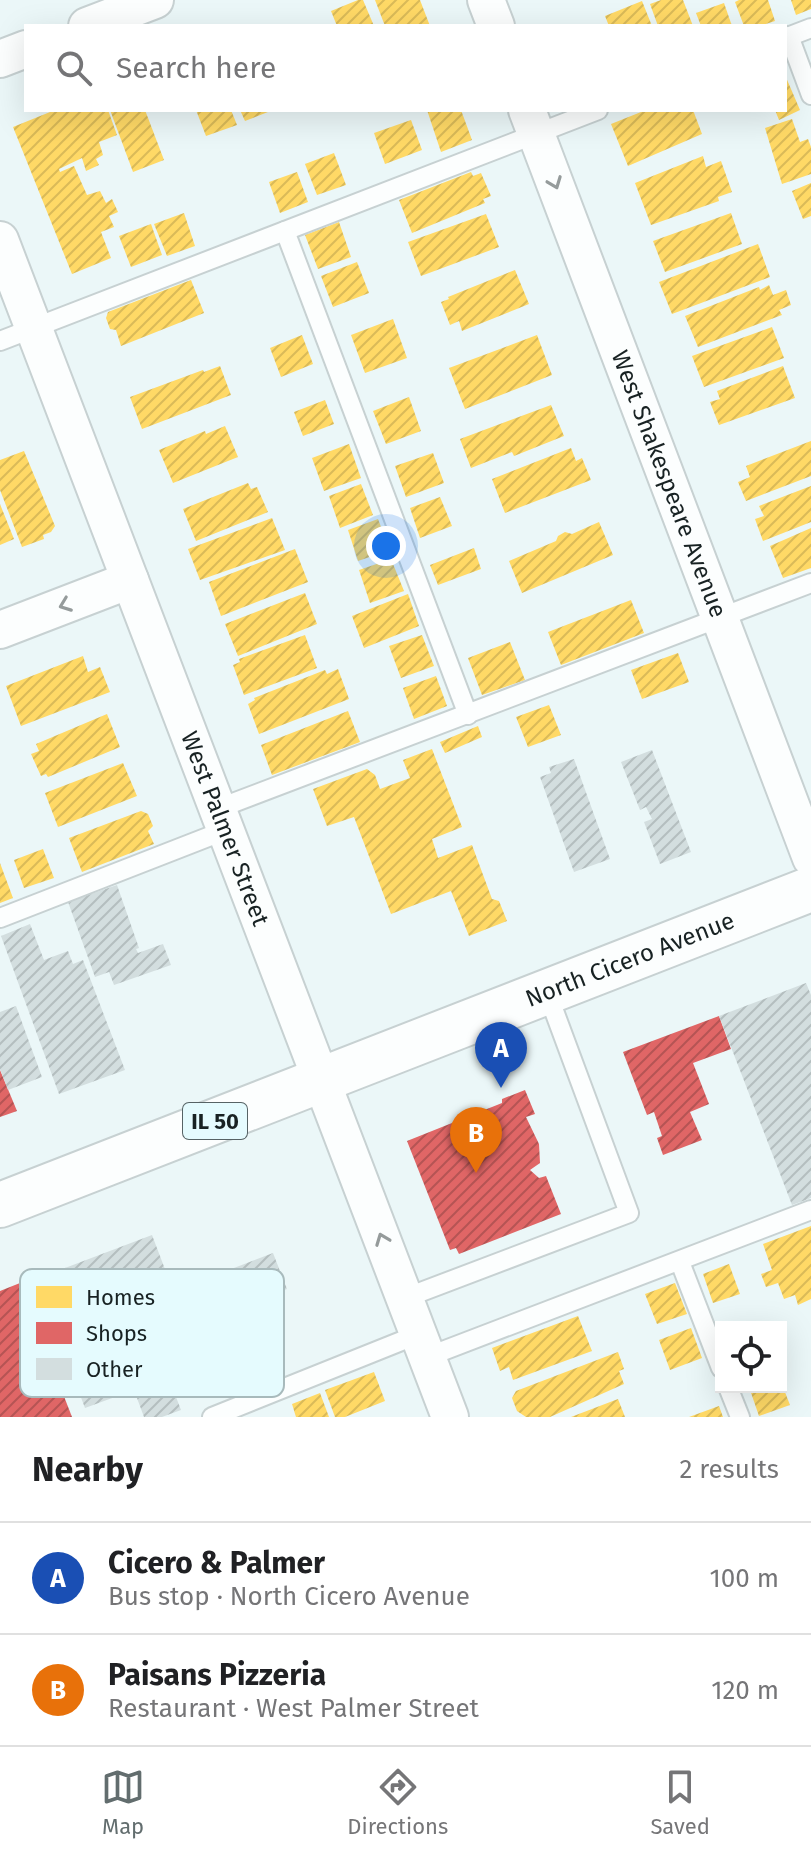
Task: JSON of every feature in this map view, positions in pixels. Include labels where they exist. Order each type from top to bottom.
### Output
[{"type":"main road","name":"North Cicero Avenue","points":[[0,1205],[811,889]]},
{"type":"street","points":[[92,24],[155,0]]},
{"type":"street","points":[[486,0],[495,24]]},
{"type":"street","points":[[0,59],[24,50]]},
{"type":"street","name":"West Shakespeare Avenue","points":[[532,122],[811,858]]},
{"type":"street","name":"West Palmer Street","points":[[0,240],[450,1417]]},
{"type":"street","points":[[0,630],[130,580]]},
{"type":"lane","points":[[811,28],[787,37],[811,95]]},
{"type":"lane","points":[[0,341],[285,231],[532,122],[587,112]]},
{"type":"lane","points":[[285,231],[468,715]]},
{"type":"lane","points":[[0,918],[468,715],[811,583]]},
{"type":"lane","points":[[405,1298],[629,1213],[547,992]]},
{"type":"lane","points":[[284,1392],[680,1262],[811,1210]]},
{"type":"lane","points":[[680,1262],[715,1352]]},
{"type":"lane","points":[[730,1393],[740,1417]]},
{"type":"lane","points":[[212,1417],[271,1397]]},
{"type":"building: Homes","points":[[363,0],[373,24],[336,24],[331,11]]},
{"type":"building: Homes","points":[[375,0],[420,0],[429,24],[384,24]]},
{"type":"building: Homes","points":[[661,0],[683,0],[692,24],[657,24],[650,4]]},
{"type":"building: Homes","points":[[768,0],[775,21],[743,24],[735,2]]},
{"type":"building: Homes","points":[[791,0],[811,0],[811,9],[796,15]]},
{"type":"building: Homes","points":[[642,1],[651,24],[608,24],[605,16]]},
{"type":"building: Homes","points":[[724,3],[731,24],[700,24],[696,13]]},
{"type":"building: Homes","points":[[787,80],[800,110],[779,120],[776,112],[787,112]]},
{"type":"building: Homes","points":[[50,112],[109,112],[117,135],[99,142],[103,155],[96,159],[99,165],[86,171],[82,158],[59,169],[60,172],[74,166],[87,195],[100,191],[106,203],[112,199],[118,212],[109,216],[114,227],[101,232],[111,258],[72,274],[13,127]]},
{"type":"building: Homes","points":[[111,112],[146,112],[164,160],[133,172]]},
{"type":"building: Homes","points":[[197,112],[232,112],[237,125],[206,136]]},
{"type":"building: Homes","points":[[241,112],[268,112],[245,121]]},
{"type":"building: Homes","points":[[428,112],[462,112],[472,140],[441,152]]},
{"type":"building: Homes","points":[[641,112],[694,112],[702,134],[628,166],[611,124]]},
{"type":"building: Homes","points":[[792,119],[800,142],[808,139],[811,147],[811,174],[782,184],[765,128]]},
{"type":"building: Homes","points":[[411,120],[422,150],[385,164],[374,133]]},
{"type":"building: Homes","points":[[334,153],[346,185],[317,195],[305,164]]},
{"type":"building: Homes","points":[[703,156],[706,167],[721,161],[732,192],[718,197],[719,201],[651,225],[635,183]]},
{"type":"building: Homes","points":[[297,172],[308,202],[280,213],[269,182]]},
{"type":"building: Homes","points":[[471,172],[473,176],[481,173],[491,196],[483,199],[485,203],[412,233],[399,200]]},
{"type":"building: Homes","points":[[811,183],[811,216],[803,219],[792,191]]},
{"type":"building: Homes","points":[[184,213],[195,246],[167,256],[154,224]]},
{"type":"building: Homes","points":[[731,213],[742,244],[665,272],[653,241]]},
{"type":"building: Homes","points":[[486,214],[499,247],[421,276],[408,242]]},
{"type":"building: Homes","points":[[339,222],[351,257],[318,269],[305,235]]},
{"type":"building: Homes","points":[[151,224],[162,255],[131,267],[119,236]]},
{"type":"building: Homes","points":[[758,244],[770,277],[672,314],[659,282]]},
{"type":"building: Homes","points":[[357,262],[369,293],[333,307],[321,276]]},
{"type":"building: Homes","points":[[515,270],[529,304],[462,331],[459,321],[450,325],[441,302]]},
{"type":"building: Homes","points":[[191,280],[204,313],[121,346],[116,330],[110,329],[106,318],[108,312]]},
{"type":"building: Homes","points":[[769,285],[773,295],[786,290],[791,305],[779,310],[782,315],[698,347],[685,316]]},
{"type":"building: Homes","points":[[393,319],[407,358],[365,373],[351,335]]},
{"type":"building: Homes","points":[[772,327],[784,358],[704,387],[692,356]]},
{"type":"building: Homes","points":[[302,335],[313,364],[281,377],[270,348]]},
{"type":"building: Homes","points":[[537,335],[552,375],[465,409],[449,368]]},
{"type":"building: Homes","points":[[220,366],[231,395],[142,429],[130,397]]},
{"type":"building: Homes","points":[[783,366],[795,398],[719,425],[710,402],[720,399],[717,391]]},
{"type":"building: Homes","points":[[409,397],[421,431],[386,444],[373,411]]},
{"type":"building: Homes","points":[[325,400],[334,424],[303,436],[294,412]]},
{"type":"building: Homes","points":[[551,405],[564,436],[514,456],[512,452],[471,468],[460,439]]},
{"type":"building: Homes","points":[[225,426],[238,457],[173,483],[159,450]]},
{"type":"building: Homes","points":[[811,441],[811,476],[746,501],[738,482],[750,477],[746,466]]},
{"type":"building: Homes","points":[[349,444],[361,478],[324,491],[312,458]]},
{"type":"building: Homes","points":[[571,448],[576,461],[582,458],[591,480],[505,513],[492,479]]},
{"type":"building: Homes","points":[[24,451],[55,526],[43,535],[44,539],[22,547],[0,490],[0,460]]},
{"type":"building: Homes","points":[[433,453],[444,483],[406,497],[395,466]]},
{"type":"building: Homes","points":[[248,483],[251,489],[257,487],[268,512],[196,541],[183,509]]},
{"type":"building: Homes","points":[[361,484],[373,515],[340,528],[329,496]]},
{"type":"building: Homes","points":[[811,486],[811,522],[763,541],[755,519],[764,516],[759,506]]},
{"type":"building: Homes","points":[[440,497],[452,526],[420,538],[410,508]]},
{"type":"building: Homes","points":[[0,504],[14,539],[0,545]]},
{"type":"building: Homes","points":[[272,518],[285,550],[200,580],[188,549]]},
{"type":"building: Homes","points":[[378,519],[390,550],[358,561],[348,530]]},
{"type":"building: Homes","points":[[599,522],[613,555],[522,593],[509,561],[556,541],[565,532],[572,534]]},
{"type":"building: Homes","points":[[811,528],[811,568],[783,578],[770,546]]},
{"type":"building: Homes","points":[[474,548],[481,569],[438,585],[430,565]]},
{"type":"building: Homes","points":[[295,549],[308,582],[221,616],[209,582]]},
{"type":"building: Homes","points":[[391,559],[404,591],[370,603],[359,570]]},
{"type":"building: Homes","points":[[305,593],[317,624],[238,656],[225,624]]},
{"type":"building: Homes","points":[[408,594],[419,626],[364,648],[352,616]]},
{"type":"building: Homes","points":[[631,600],[644,633],[561,665],[548,632]]},
{"type":"building: Homes","points":[[305,635],[317,668],[244,695],[233,665],[240,662],[239,659]]},
{"type":"building: Homes","points":[[422,635],[434,666],[401,678],[389,646]]},
{"type":"building: Homes","points":[[510,642],[525,680],[482,695],[468,658]]},
{"type":"building: Homes","points":[[678,653],[689,682],[642,699],[631,670]]},
{"type":"building: Homes","points":[[83,656],[88,672],[100,667],[110,692],[21,726],[6,686]]},
{"type":"building: Homes","points":[[338,669],[349,699],[259,734],[248,704],[254,698],[325,670],[327,674]]},
{"type":"building: Homes","points":[[436,676],[447,706],[414,719],[403,688]]},
{"type":"building: Homes","points":[[549,705],[561,735],[528,747],[516,717]]},
{"type":"building: Homes","points":[[348,711],[360,742],[272,775],[261,745]]},
{"type":"building: Homes","points":[[107,714],[120,747],[48,777],[46,774],[41,776],[31,754],[39,751],[36,744]]},
{"type":"building: Homes","points":[[478,726],[482,737],[445,753],[440,742]]},
{"type":"building: Homes","points":[[432,749],[462,827],[432,839],[438,858],[472,845],[492,899],[499,901],[507,921],[469,936],[451,891],[391,914],[354,817],[327,826],[313,789],[367,769],[375,775],[380,789],[410,778],[403,760]]},
{"type":"building: Homes","points":[[123,763],[137,796],[58,827],[45,793]]},
{"type":"building: Homes","points":[[141,811],[148,814],[153,826],[148,831],[154,844],[82,872],[69,838]]},
{"type":"building: Homes","points":[[43,849],[54,878],[24,888],[14,860]]},
{"type":"building: Homes","points":[[0,863],[13,898],[0,903]]},
{"type":"building: Homes","points":[[811,1226],[811,1299],[798,1305],[795,1295],[784,1299],[778,1283],[766,1287],[761,1274],[772,1270],[763,1244]]},
{"type":"building: Homes","points":[[729,1264],[740,1294],[713,1303],[703,1274]]},
{"type":"building: Homes","points":[[675,1283],[687,1314],[657,1324],[645,1294]]},
{"type":"building: Homes","points":[[578,1316],[592,1351],[513,1380],[509,1367],[500,1371],[492,1348]]},
{"type":"building: Homes","points":[[691,1328],[702,1358],[670,1370],[659,1340]]},
{"type":"building: Homes","points":[[618,1352],[624,1369],[619,1371],[624,1384],[550,1417],[526,1417],[517,1411],[512,1398],[516,1391]]},
{"type":"building: Homes","points":[[374,1372],[385,1401],[345,1417],[335,1417],[325,1390]]},
{"type":"building: Homes","points":[[320,1393],[329,1417],[296,1417],[292,1404]]},
{"type":"building: Homes","points":[[751,1393],[785,1393],[790,1405],[759,1416]]},
{"type":"building: Homes","points":[[618,1399],[625,1417],[571,1417]]},
{"type":"building: Homes","points":[[719,1406],[723,1417],[689,1417]]},
{"type":"building: Shops","points":[[719,1016],[731,1049],[693,1063],[709,1104],[690,1112],[702,1140],[663,1155],[657,1138],[662,1136],[654,1112],[647,1115],[623,1052]]},
{"type":"building: Shops","points":[[0,1070],[17,1111],[0,1117]]},
{"type":"building: Shops","points":[[525,1090],[535,1114],[526,1117],[539,1144],[540,1163],[530,1170],[539,1178],[546,1176],[561,1214],[459,1254],[456,1248],[450,1250],[407,1141],[502,1103],[502,1099]]},
{"type":"building: Shops","points":[[20,1283],[20,1397],[64,1397],[72,1417],[0,1417],[0,1291]]},
{"type":"building: Other","points":[[652,750],[691,852],[660,864],[644,822],[652,819],[646,807],[640,810],[621,762]]},
{"type":"building: Other","points":[[574,759],[610,859],[574,872],[540,777],[551,773],[549,767]]},
{"type":"building: Other","points":[[117,885],[139,948],[136,949],[138,953],[163,944],[171,965],[114,985],[109,972],[95,977],[68,902]]},
{"type":"building: Other","points":[[30,924],[44,960],[68,951],[73,964],[83,960],[125,1070],[59,1094],[1,936]]},
{"type":"building: Other","points":[[806,983],[811,995],[811,1198],[792,1205],[719,1016]]},
{"type":"building: Other","points":[[16,1006],[42,1077],[8,1090],[0,1069],[0,1012]]},
{"type":"building: Other","points":[[152,1235],[165,1269],[62,1269]]},
{"type":"building: Other","points":[[273,1253],[279,1269],[231,1269]]},
{"type":"building: Other","points":[[81,1397],[115,1397],[85,1408]]},
{"type":"building: Other","points":[[137,1397],[176,1397],[181,1410],[162,1417],[144,1417]]},
{"type":"place","name":"Cicero & Palmer","points":[[501,1088]]},
{"type":"place","name":"Paisans Pizzeria","points":[[476,1173]]}]
